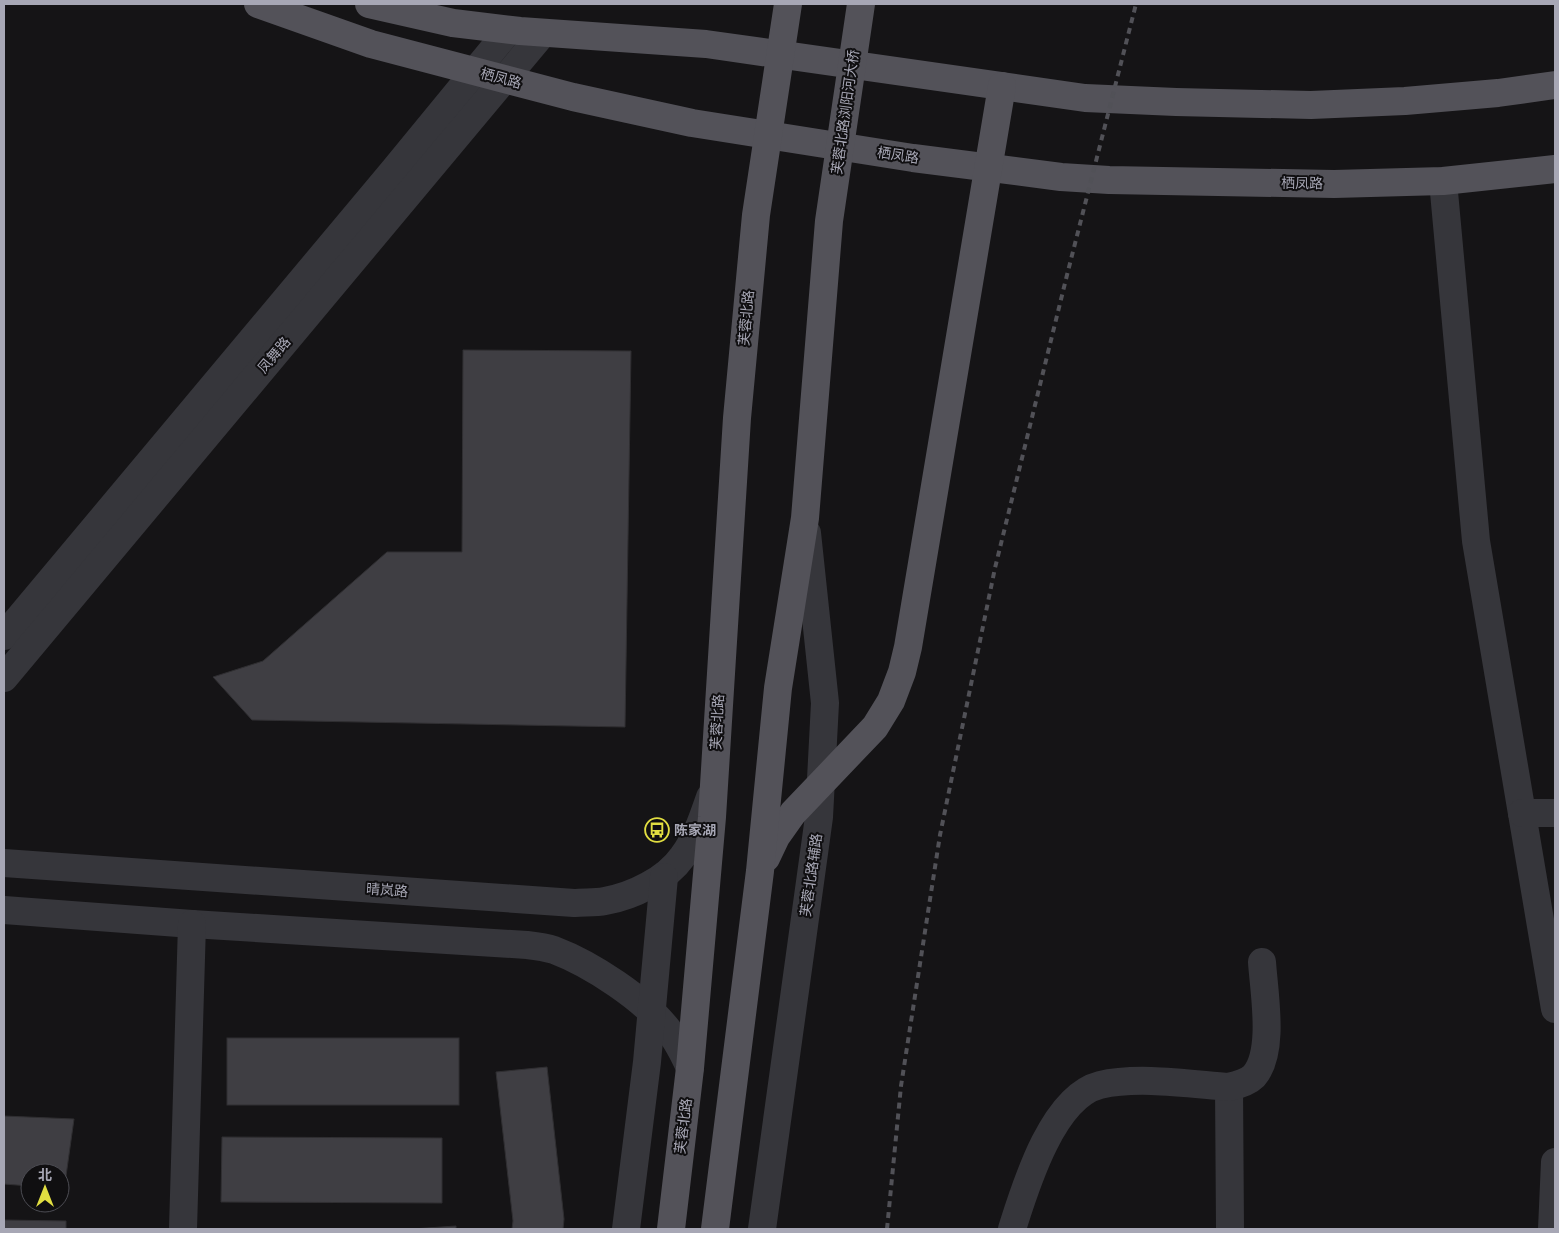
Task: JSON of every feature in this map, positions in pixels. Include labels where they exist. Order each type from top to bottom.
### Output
[{"type":"main road","name":"栖凤路","points":[[258,4],[371,44],[573,97],[692,123],[988,168],[1061,177],[1109,180],[1334,184],[1443,181],[1555,169]]},
{"type":"main road","points":[[369,4],[454,23],[543,33],[706,44],[1085,98],[1311,105],[1405,101],[1498,93],[1555,85]]},
{"type":"main road","name":"芙蓉北路","points":[[671,1229],[690,1068],[714,789],[736,418],[756,215],[788,4]]},
{"type":"main road","name":"芙蓉北路浏阳河大桥","points":[[805,518],[829,221],[861,4]]},
{"type":"main road","points":[[760,871],[776,837],[793,813],[876,727],[891,701],[902,672],[908,647],[1002,86]]},
{"type":"main road","points":[[715,1229],[760,871],[778,688],[805,518]]},
{"type":"street","name":"凤舞路","points":[[4,636],[509,30]]},
{"type":"street","name":"凤舞路","points":[[4,678],[543,33]]},
{"type":"street","points":[[1443,181],[1476,541],[1555,1009]]},
{"type":"street","name":"芙蓉北路辅路","points":[[762,1229],[819,817],[825,703],[805,518]]},
{"type":"street","name":"晴岚路","points":[[4,863],[574,903],[605,901],[633,893],[664,877],[683,857],[699,828],[714,789]]},
{"type":"street","points":[[1522,813],[1555,813]]},
{"type":"street","points":[[626,1229],[647,1062],[664,877]]},
{"type":"street","points":[[4,910],[527,945],[551,949],[580,962],[626,992],[651,1012],[668,1030],[690,1068]]},
{"type":"street","points":[[183,1229],[192,924]]},
{"type":"street","points":[[1012,1229],[1046,1138],[1063,1113],[1082,1095],[1098,1086],[1120,1082],[1229,1086],[1241,1084],[1253,1077],[1263,1062],[1267,1035],[1262,962]]},
{"type":"street","points":[[1229,1086],[1230,1229]]},
{"type":"street","points":[[1552,1229],[1555,1162]]},
{"type":"building","points":[[463,350],[631,351],[625,727],[252,720],[213,677],[263,661],[387,552],[462,552]]},
{"type":"building","points":[[227,1038],[459,1038],[459,1105],[227,1105]]},
{"type":"building","points":[[547,1067],[564,1219],[563,1229],[512,1229],[513,1221],[496,1072]]},
{"type":"building","points":[[4,1116],[74,1119],[68,1163],[20,1163],[20,1185],[4,1184]]},
{"type":"building","points":[[222,1137],[442,1138],[442,1203],[221,1202]]},
{"type":"building","points":[[4,1220],[66,1221],[66,1229],[4,1229]]},
{"type":"building","points":[[456,1226],[456,1229],[412,1229]]},
{"type":"railway","points":[[887,1229],[901,1086],[940,835],[995,568],[1136,4]]},
{"type":"place","name":"陈家湖","points":[[657,830]]}]
